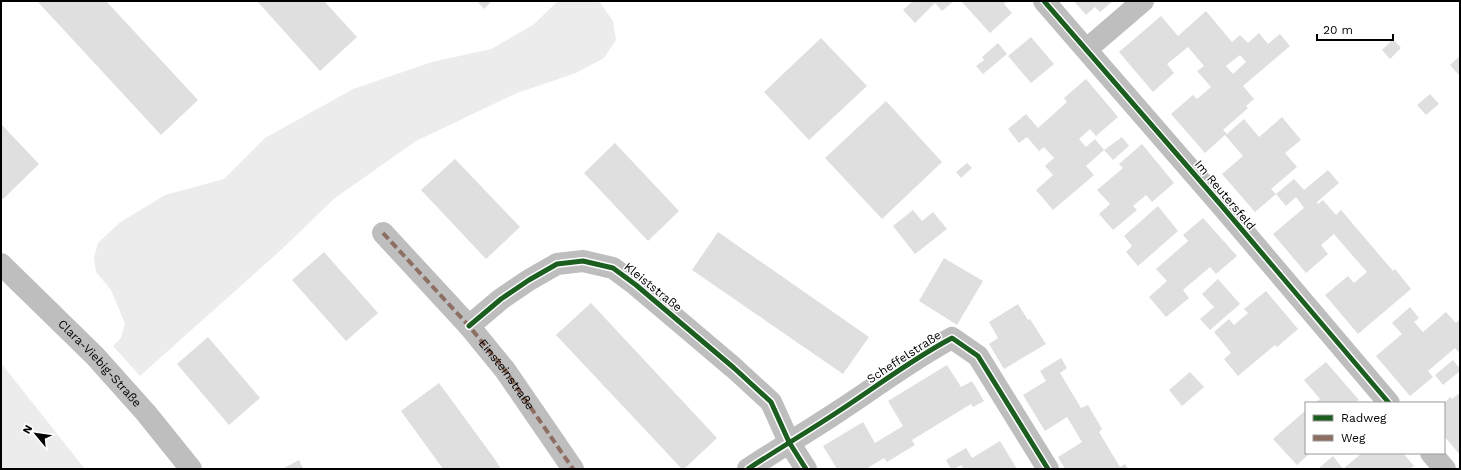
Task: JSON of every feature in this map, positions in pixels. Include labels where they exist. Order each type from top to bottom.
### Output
[{"type":"street","name":"Im Reutersfeld","points":[[1044,1],[1087,49],[1388,402]]},
{"type":"street","points":[[1087,49],[1143,1]]},
{"type":"street","name":"Einsteinstraße","points":[[383,233],[469,326],[504,370],[573,469]]},
{"type":"street","name":"Kleiststraße","points":[[469,326],[501,299],[529,280],[557,264],[583,261],[613,268],[636,285],[771,402],[789,442],[806,469]]},
{"type":"street","name":"Clara-Viebig-Straße","points":[[1,264],[95,356],[146,413],[191,469]]},
{"type":"street","name":"Scheffelstraße","points":[[748,469],[833,415],[933,348],[952,338],[978,356],[1048,469]]},
{"type":"street","points":[[1432,454],[1445,469]]},
{"type":"shaded area","points":[[558,1],[599,1],[613,21],[616,40],[604,58],[576,73],[517,93],[416,141],[335,198],[282,249],[140,376],[113,346],[121,338],[125,324],[111,290],[96,272],[94,258],[98,243],[119,223],[165,195],[224,179],[265,138],[353,89],[432,62],[491,49],[533,25]]},
{"type":"shaded area","points":[[1,363],[85,469],[1,469]]},
{"type":"building","points":[[37,1],[106,1],[198,100],[161,135]]},
{"type":"building","points":[[257,1],[324,1],[357,37],[320,71]]},
{"type":"building","points":[[477,1],[492,1],[484,9]]},
{"type":"building","points":[[913,1],[954,1],[942,11],[935,3],[915,23],[903,10]]},
{"type":"building","points":[[961,1],[1007,1],[1004,4],[1012,13],[990,33]]},
{"type":"building","points":[[1074,1],[1113,1],[1100,12],[1095,7],[1086,15]]},
{"type":"building","points":[[1206,11],[1232,42],[1240,35],[1248,43],[1259,33],[1268,44],[1280,34],[1290,46],[1243,86],[1254,99],[1246,106],[1248,108],[1223,130],[1227,134],[1244,119],[1259,137],[1282,117],[1301,140],[1285,153],[1297,167],[1271,189],[1276,194],[1255,212],[1222,174],[1243,156],[1225,135],[1205,153],[1171,114],[1193,95],[1197,99],[1211,87],[1197,71],[1204,66],[1188,47],[1167,64],[1174,73],[1153,92],[1119,52],[1161,16],[1178,36]],"holes":[[[1240,55],[1246,62],[1233,74],[1226,66]]]},
{"type":"building","points":[[1031,37],[1054,64],[1031,83],[1008,56]]},
{"type":"building","points":[[821,38],[867,86],[809,140],[764,92]]},
{"type":"building","points":[[1393,39],[1401,48],[1390,59],[1382,50]]},
{"type":"building","points":[[998,43],[1007,54],[983,74],[976,66],[984,60],[982,57]]},
{"type":"building","points":[[1460,56],[1460,75],[1459,75],[1450,65]]},
{"type":"building","points":[[1086,79],[1118,117],[1096,136],[1090,129],[1079,139],[1086,147],[1095,139],[1104,150],[1086,166],[1094,175],[1053,210],[1036,190],[1053,175],[1045,166],[1054,158],[1044,147],[1039,151],[1027,137],[1019,143],[1008,129],[1026,114],[1038,128],[1067,102],[1064,98]]},
{"type":"building","points":[[1430,94],[1439,104],[1426,115],[1417,105]]},
{"type":"building","points":[[886,101],[942,162],[882,219],[825,158]]},
{"type":"building","points":[[1,124],[39,164],[3,199],[1,197]]},
{"type":"building","points":[[1122,137],[1129,146],[1113,160],[1104,150]]},
{"type":"building","points":[[615,143],[679,211],[648,241],[584,173]]},
{"type":"building","points":[[1142,144],[1174,183],[1152,202],[1146,195],[1133,206],[1137,210],[1113,230],[1099,214],[1110,204],[1097,190],[1123,168],[1119,164]]},
{"type":"building","points":[[455,159],[520,227],[486,259],[421,190]]},
{"type":"building","points":[[967,163],[972,168],[961,178],[956,172]]},
{"type":"building","points":[[1328,170],[1339,183],[1317,202],[1318,204],[1323,200],[1336,215],[1341,210],[1393,271],[1395,269],[1411,289],[1358,334],[1325,295],[1348,276],[1354,283],[1367,272],[1334,234],[1321,245],[1328,254],[1306,273],[1273,234],[1304,208],[1296,197],[1286,206],[1276,194],[1294,179],[1304,190]]},
{"type":"building","points":[[1158,206],[1178,231],[1138,266],[1126,252],[1132,246],[1124,236]]},
{"type":"building","points":[[913,210],[922,221],[933,212],[947,229],[915,254],[893,226]]},
{"type":"building","points":[[1203,218],[1237,256],[1216,274],[1210,267],[1183,290],[1189,298],[1166,317],[1149,297],[1167,281],[1156,269],[1188,241],[1183,235]]},
{"type":"building","points":[[718,232],[869,337],[843,374],[692,270]]},
{"type":"building","points":[[324,252],[378,313],[346,341],[292,280]]},
{"type":"building","points":[[944,258],[983,281],[957,325],[919,301]]},
{"type":"building","points":[[1218,279],[1240,304],[1210,330],[1200,319],[1214,307],[1202,294]]},
{"type":"building","points":[[1266,291],[1298,329],[1277,347],[1275,345],[1238,376],[1224,359],[1231,353],[1214,332],[1229,319],[1234,325],[1248,313],[1244,309]]},
{"type":"building","points":[[591,303],[717,438],[684,469],[682,469],[556,335]]},
{"type":"building","points":[[1018,304],[1028,320],[1030,319],[1046,344],[1004,369],[989,344],[998,338],[989,322]]},
{"type":"building","points":[[1410,307],[1419,318],[1414,322],[1423,332],[1446,312],[1456,323],[1460,319],[1460,352],[1459,353],[1455,348],[1428,371],[1433,377],[1410,396],[1376,356],[1402,334],[1392,323]]},
{"type":"building","points":[[208,337],[260,398],[229,425],[177,364]]},
{"type":"building","points":[[1061,358],[1067,368],[1060,373],[1081,408],[1088,405],[1102,429],[1099,432],[1120,467],[1125,464],[1128,469],[1065,469],[1058,457],[1082,442],[1067,417],[1045,431],[1023,395],[1046,381],[1040,371]]},
{"type":"building","points":[[1453,360],[1460,371],[1443,385],[1435,375]]},
{"type":"building","points":[[1326,362],[1359,400],[1356,402],[1316,402],[1320,399],[1304,380]]},
{"type":"building","points":[[947,365],[961,387],[972,381],[984,401],[973,407],[971,404],[912,440],[915,445],[887,462],[884,458],[866,469],[837,469],[823,446],[863,422],[875,443],[903,426],[888,401]]},
{"type":"building","points":[[1190,372],[1204,387],[1182,406],[1169,390]]},
{"type":"building","points":[[439,383],[501,469],[443,469],[401,411]]},
{"type":"building","points":[[1460,393],[1460,455],[1445,437],[1445,402],[1450,397],[1452,399]]},
{"type":"building","points":[[1305,411],[1305,454],[1309,454],[1297,465],[1273,439]]},
{"type":"building","points":[[1000,441],[1017,469],[964,469],[961,465],[951,469],[946,460],[966,448],[972,458]]},
{"type":"building","points":[[1361,454],[1404,454],[1414,466],[1410,469],[1343,469]]},
{"type":"building","points":[[1333,456],[1343,469],[1318,469]]},
{"type":"building","points":[[299,460],[303,469],[282,469]]},
{"type":"marked path","points":[[383,233],[469,326],[505,370],[573,469]]},
{"type":"cycle path","points":[[1044,1],[1221,205],[1388,402]]},
{"type":"cycle path","points":[[469,326],[501,299],[529,280],[557,264],[583,261],[613,268],[636,285],[734,368],[771,402],[789,442],[806,469]]},
{"type":"cycle path","points":[[748,469],[853,402],[908,364],[952,338],[978,356],[1048,469]]}]
